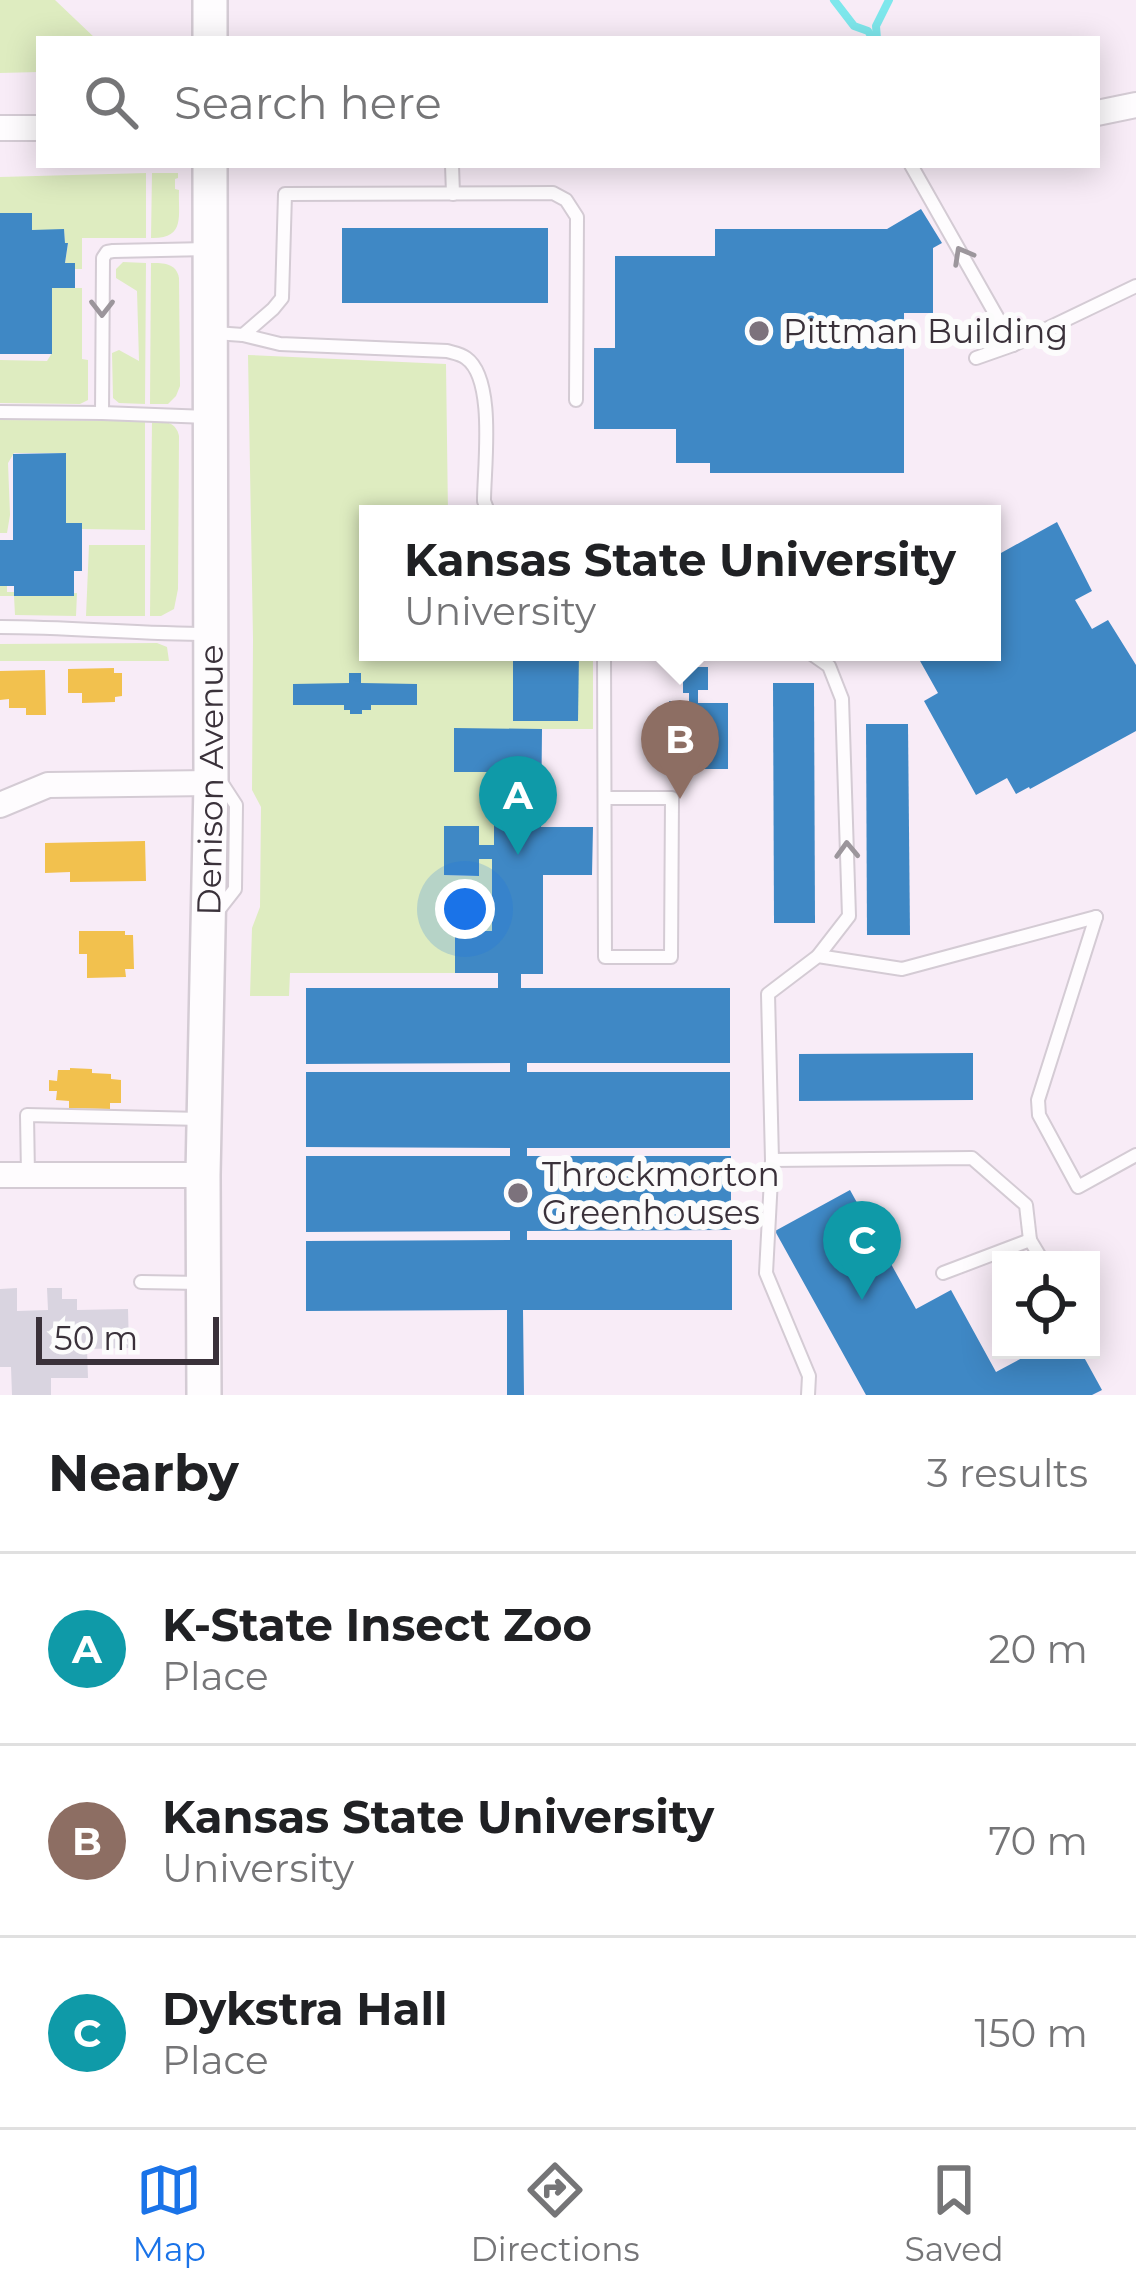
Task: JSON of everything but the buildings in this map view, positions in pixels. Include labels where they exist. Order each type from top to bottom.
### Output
[{"type":"street","points":[[210,0],[210,36]]},
{"type":"street","points":[[1100,113],[1134,113]]},
{"type":"street","points":[[0,128],[36,128]]},
{"type":"street","name":"Denison Avenue","points":[[204,1395],[211,775],[210,168]]},
{"type":"street","points":[[0,806],[48,785],[211,775]]},
{"type":"street","points":[[0,1174],[203,1175]]},
{"type":"lane","points":[[452,168],[453,194]]},
{"type":"lane","points":[[913,168],[1012,345]]},
{"type":"lane","points":[[243,335],[282,298],[285,194],[553,193],[566,200],[577,217],[576,400]]},
{"type":"lane","points":[[102,412],[103,258],[113,250],[209,249]]},
{"type":"lane","points":[[976,358],[1136,286]]},
{"type":"lane","points":[[208,333],[280,344],[447,351],[467,358],[482,379],[486,505]]},
{"type":"lane","points":[[0,412],[209,418]]},
{"type":"lane","points":[[0,627],[210,634]]},
{"type":"lane","points":[[604,661],[604,798],[605,957],[671,957],[672,798],[604,798]]},
{"type":"lane","points":[[808,1395],[808,1376],[766,1273],[772,1160],[767,994],[818,956],[849,916],[842,699],[829,666],[822,661]]},
{"type":"lane","points":[[818,956],[902,969],[1096,917],[1038,1100],[1039,1114],[1078,1186],[1136,1155]]},
{"type":"lane","points":[[28,1175],[27,1115],[205,1119]]},
{"type":"lane","points":[[772,1160],[972,1158],[1026,1204],[1030,1240],[1037,1251]]},
{"type":"lane","points":[[943,1273],[1030,1240]]},
{"type":"lane","points":[[141,1282],[204,1284]]},
{"type":"green space","points":[[0,0],[55,0],[93,36],[36,36],[36,72],[0,73]]},
{"type":"green space","points":[[146,173],[146,238],[82,238],[82,269],[65,263],[64,230],[32,230],[31,213],[0,213],[0,177]]},
{"type":"green space","points":[[152,173],[178,173],[179,217],[170,235],[151,238]]},
{"type":"green space","points":[[123,262],[146,263],[145,404],[119,403],[113,398],[112,353],[119,350],[139,361],[137,291],[116,278],[116,269]]},
{"type":"green space","points":[[151,263],[172,267],[179,278],[180,386],[168,404],[150,404]]},
{"type":"green space","points":[[52,288],[82,288],[82,359],[88,360],[88,400],[80,404],[0,403],[0,360],[47,361],[52,353]]},
{"type":"green space","points":[[248,355],[446,364],[448,505],[359,505],[359,661],[593,661],[593,729],[454,729],[454,772],[494,772],[494,845],[479,845],[479,826],[444,827],[444,875],[479,876],[479,859],[492,859],[492,931],[455,931],[455,973],[290,973],[289,996],[250,996],[252,928],[260,907],[261,807],[252,790]]},
{"type":"green space","points":[[0,420],[145,421],[145,530],[82,529],[82,523],[66,523],[66,453],[14,453],[8,463],[7,533],[0,533]]},
{"type":"green space","points":[[152,421],[169,423],[179,436],[178,589],[174,609],[161,616],[150,616]]},
{"type":"green space","points":[[89,545],[145,545],[145,616],[86,616]]},
{"type":"green space","points":[[0,586],[7,586],[7,592],[15,596],[77,593],[76,616],[15,615],[14,596],[0,596]]},
{"type":"green space","points":[[157,643],[167,647],[169,661],[0,661],[0,644]]},
{"type":"waterway","points":[[834,0],[854,26],[871,36]]},
{"type":"waterway","points":[[877,36],[876,26],[889,0]]},
{"type":"place","name":"Pittman Building","points":[[759,331]]},
{"type":"place","name":"Kansas State University","points":[[680,799]]},
{"type":"place","name":"K-State Insect Zoo","points":[[518,855]]},
{"type":"place","name":"Throckmorton Greenhouses","points":[[518,1193]]},
{"type":"place","name":"Dykstra Hall","points":[[862,1300]]}]
